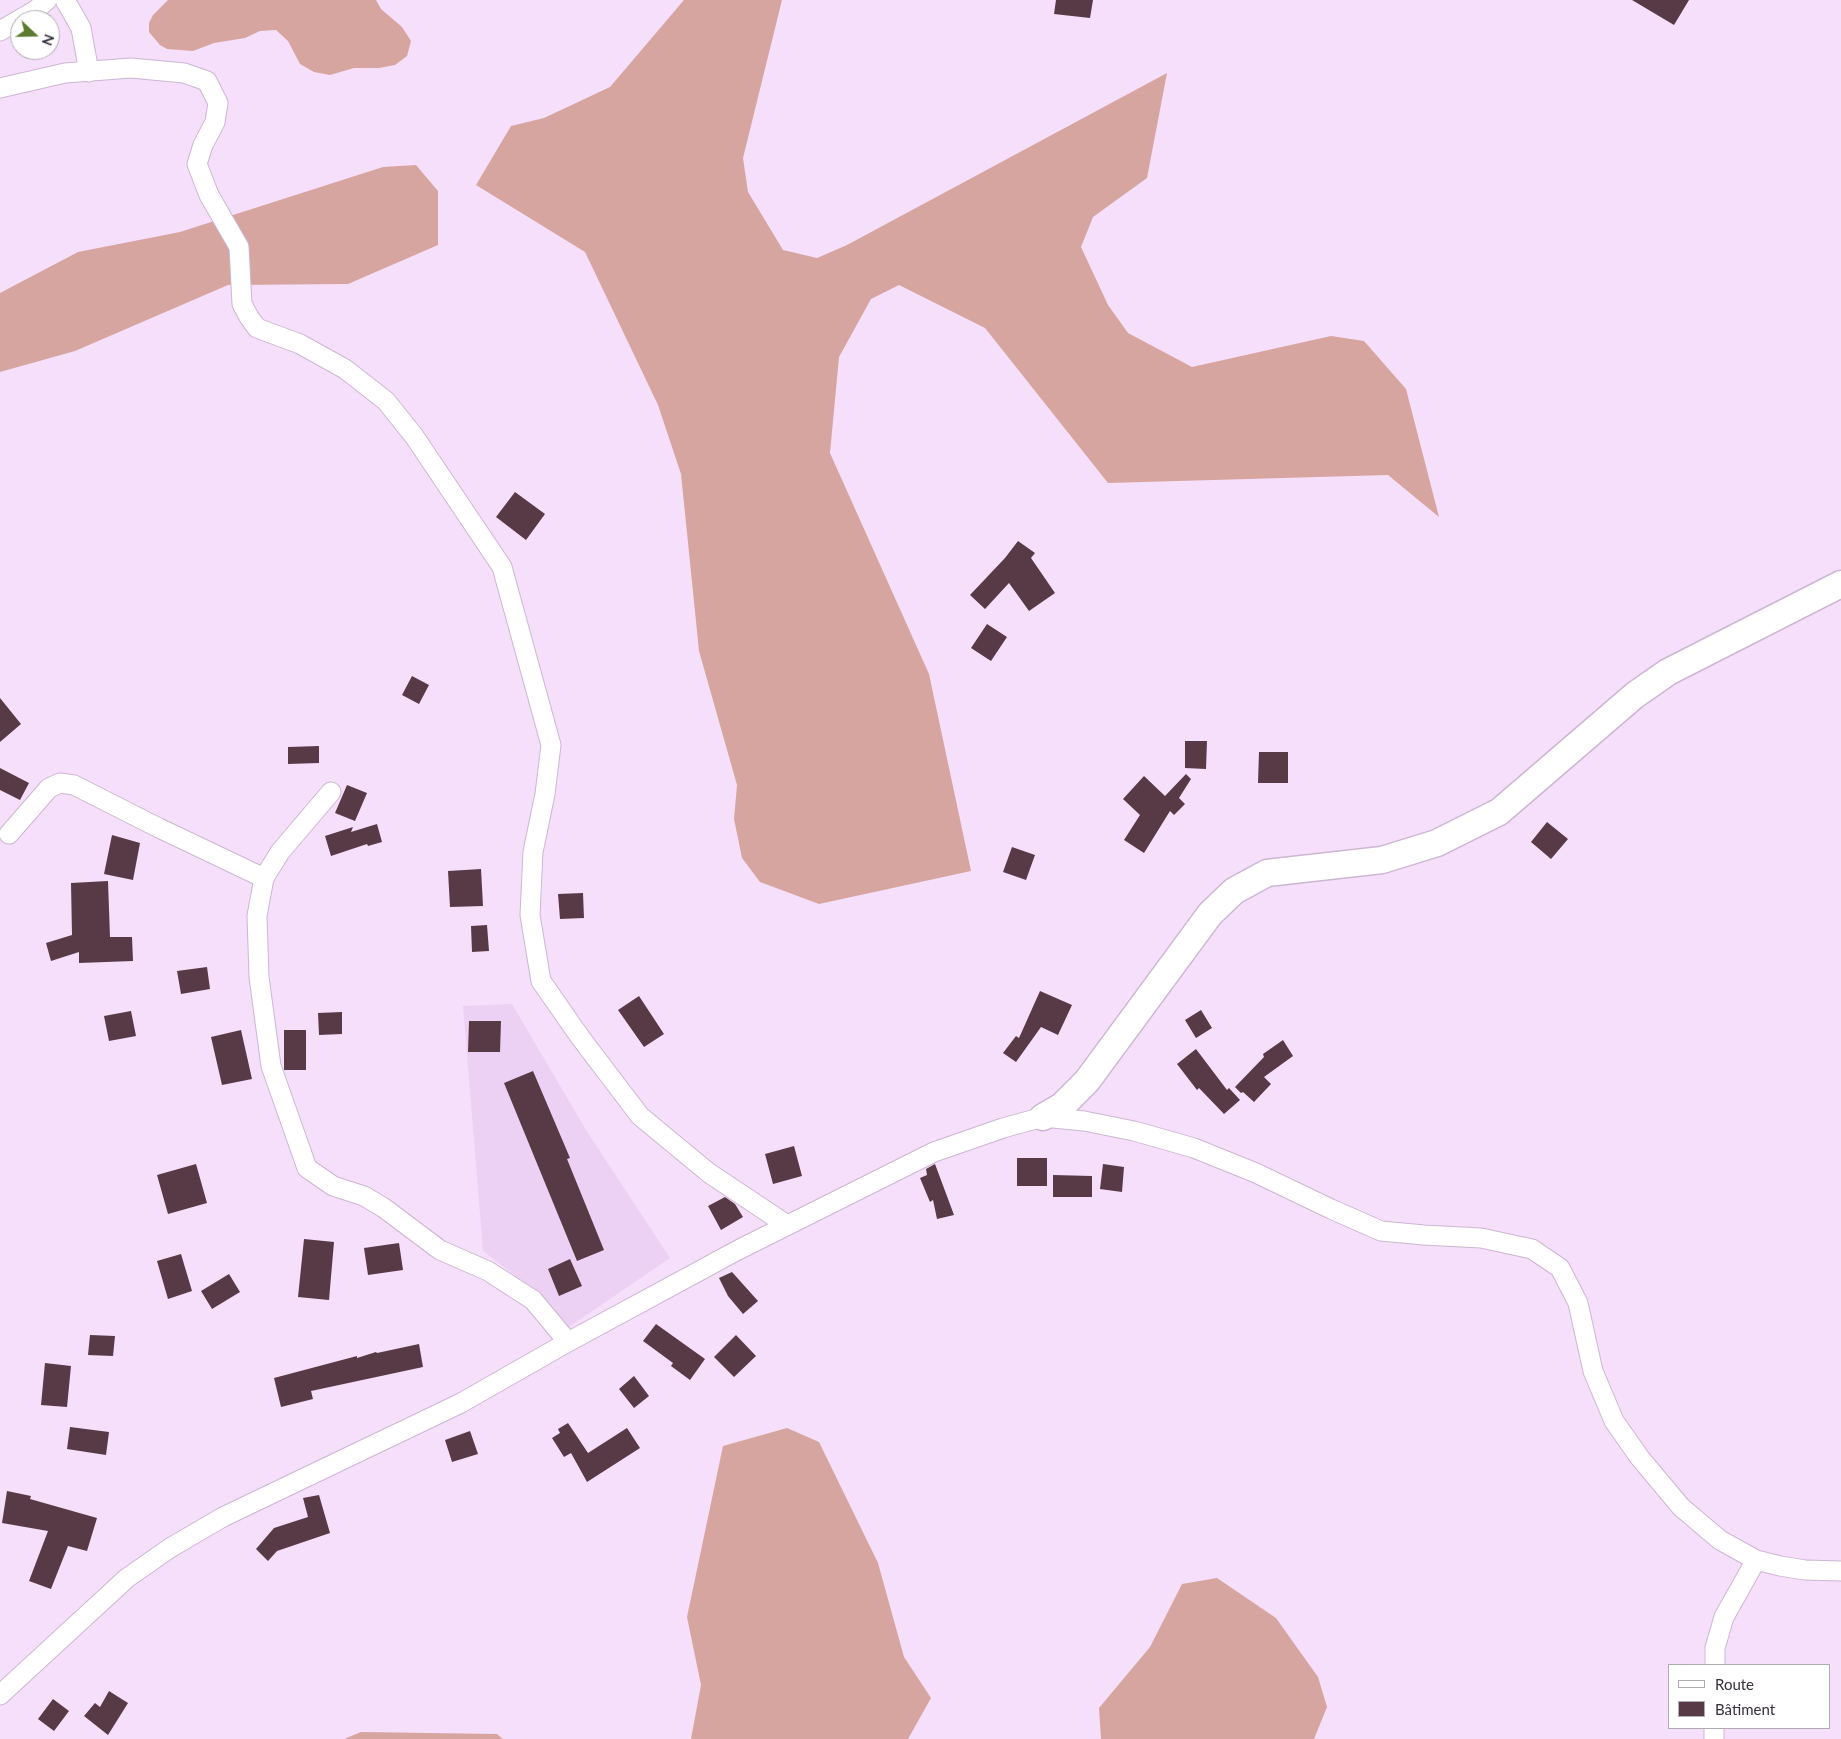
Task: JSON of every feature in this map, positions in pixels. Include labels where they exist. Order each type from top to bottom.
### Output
[{"type":"street","points":[[0,31],[36,10],[47,0]]},
{"type":"street","points":[[64,0],[81,28],[89,72]]},
{"type":"street","points":[[0,88],[65,74],[131,68],[184,73],[207,81],[218,103],[215,122],[203,145],[197,164],[209,195],[239,247],[242,304],[249,317],[257,328],[300,344],[345,369],[386,401],[414,436],[502,567],[551,746],[545,794],[533,852],[530,906],[541,981],[580,1037],[640,1116],[709,1173],[787,1225]]},
{"type":"street","points":[[0,1695],[127,1578],[170,1548],[232,1512],[461,1403],[568,1342],[787,1225],[934,1152],[1003,1128],[1043,1117],[1062,1106],[1087,1081],[1210,914],[1234,891],[1267,873],[1382,860],[1437,843],[1499,812],[1635,695],[1668,672],[1841,584]]},
{"type":"street","points":[[9,834],[49,788],[60,783],[74,785],[158,828],[264,878]]},
{"type":"street","points":[[331,792],[280,852],[264,878],[257,916],[259,977],[271,1066],[307,1168],[333,1186],[364,1196],[384,1208],[440,1250],[488,1270],[532,1300],[568,1342]]},
{"type":"street","points":[[1043,1117],[1084,1121],[1126,1129],[1194,1148],[1256,1173],[1381,1231],[1481,1238],[1532,1249],[1560,1268],[1578,1303],[1593,1371],[1614,1421],[1640,1458],[1681,1507],[1720,1540],[1756,1560],[1805,1570],[1841,1572]]},
{"type":"street","points":[[1716,1664],[1715,1648],[1724,1617],[1756,1560]]},
{"type":"shaded area","points":[[168,0],[376,0],[381,9],[402,27],[411,41],[407,56],[395,65],[379,68],[354,68],[330,75],[314,72],[300,64],[288,41],[276,30],[260,31],[245,38],[214,43],[193,51],[167,49],[160,45],[149,32],[149,23],[153,15]]},
{"type":"shaded area","points":[[684,0],[782,0],[743,158],[748,192],[783,250],[817,258],[847,245],[1167,73],[1147,178],[1093,217],[1081,247],[1108,305],[1128,333],[1192,367],[1331,336],[1364,341],[1406,389],[1439,517],[1388,475],[1108,483],[985,328],[899,285],[871,299],[839,357],[830,453],[929,674],[971,871],[819,904],[760,882],[742,858],[734,819],[737,785],[699,651],[681,474],[658,405],[585,252],[476,185],[511,126],[544,118],[610,87]]},
{"type":"shaded area","points":[[416,165],[438,191],[438,245],[348,284],[228,285],[75,351],[0,372],[0,293],[78,252],[180,232],[383,167]]},
{"type":"shaded area","points":[[512,1004],[586,1130],[670,1258],[566,1329],[539,1294],[483,1251],[463,1006]]},
{"type":"shaded area","points":[[787,1428],[819,1442],[878,1563],[904,1657],[931,1698],[908,1739],[691,1739],[701,1685],[687,1617],[723,1446]]},
{"type":"shaded area","points":[[1217,1578],[1276,1618],[1318,1677],[1327,1707],[1314,1739],[1101,1739],[1099,1708],[1150,1647],[1182,1584]]},
{"type":"shaded area","points":[[361,1732],[497,1734],[503,1739],[344,1739]]},
{"type":"building","points":[[1056,0],[1093,0],[1090,18],[1054,14]]},
{"type":"building","points":[[1632,0],[1689,0],[1674,25]]},
{"type":"building","points":[[515,492],[545,514],[526,540],[496,517]]},
{"type":"building","points":[[1018,541],[1035,553],[1031,558],[1055,593],[1029,611],[1009,583],[985,609],[970,595],[1005,558]]},
{"type":"building","points":[[987,624],[1007,637],[991,661],[971,648]]},
{"type":"building","points":[[412,676],[429,685],[419,704],[402,695]]},
{"type":"building","points":[[0,698],[21,724],[0,742]]},
{"type":"building","points":[[1185,741],[1207,741],[1206,769],[1185,768]]},
{"type":"building","points":[[319,746],[319,763],[288,764],[288,747]]},
{"type":"building","points":[[1259,752],[1288,752],[1288,783],[1258,783]]},
{"type":"building","points":[[0,768],[29,783],[20,800],[0,790]]},
{"type":"building","points":[[1186,774],[1191,779],[1179,798],[1185,804],[1174,815],[1170,811],[1144,853],[1124,840],[1140,815],[1123,799],[1144,776],[1165,796]]},
{"type":"building","points":[[347,785],[367,793],[355,821],[335,813]]},
{"type":"building","points":[[1547,822],[1568,839],[1551,859],[1531,842]]},
{"type":"building","points":[[377,824],[382,842],[368,846],[367,844],[331,856],[325,836],[353,827],[351,832]]},
{"type":"building","points":[[112,835],[140,843],[133,880],[104,874]]},
{"type":"building","points":[[1012,847],[1035,855],[1026,880],[1003,872]]},
{"type":"building","points":[[481,869],[483,906],[450,907],[448,871]]},
{"type":"building","points":[[108,881],[110,937],[132,937],[133,961],[79,963],[79,952],[51,961],[46,943],[72,935],[71,883]]},
{"type":"building","points":[[583,893],[584,918],[560,919],[558,894]]},
{"type":"building","points":[[487,925],[489,951],[472,952],[471,926]]},
{"type":"building","points":[[207,967],[210,989],[181,994],[177,971]]},
{"type":"building","points":[[1040,991],[1072,1005],[1058,1035],[1041,1027],[1016,1062],[1003,1053],[1016,1036],[1019,1038]]},
{"type":"building","points":[[639,996],[664,1034],[644,1047],[618,1010]]},
{"type":"building","points":[[1201,1010],[1212,1028],[1196,1038],[1185,1020]]},
{"type":"building","points":[[131,1011],[136,1036],[109,1041],[104,1016]]},
{"type":"building","points":[[342,1012],[342,1034],[319,1035],[318,1013]]},
{"type":"building","points":[[469,1021],[501,1021],[500,1052],[468,1052]]},
{"type":"building","points":[[241,1030],[252,1079],[222,1085],[211,1037]]},
{"type":"building","points":[[284,1030],[306,1030],[306,1070],[284,1070]]},
{"type":"building","points":[[1283,1040],[1293,1056],[1264,1077],[1271,1084],[1254,1102],[1235,1087],[1264,1057],[1263,1054]]},
{"type":"building","points":[[1196,1049],[1227,1090],[1229,1088],[1240,1100],[1224,1114],[1199,1088],[1197,1090],[1177,1064]]},
{"type":"building","points":[[533,1071],[570,1158],[567,1159],[604,1250],[577,1261],[504,1083]]},
{"type":"building","points":[[794,1146],[802,1176],[773,1184],[765,1154]]},
{"type":"building","points":[[1017,1158],[1047,1158],[1047,1186],[1017,1186]]},
{"type":"building","points":[[196,1164],[207,1203],[168,1214],[157,1175]]},
{"type":"building","points":[[935,1164],[954,1215],[937,1219],[933,1200],[930,1202],[920,1178],[927,1175],[926,1169]]},
{"type":"building","points":[[1103,1164],[1124,1167],[1122,1192],[1100,1189]]},
{"type":"building","points":[[1053,1175],[1092,1176],[1092,1197],[1053,1197]]},
{"type":"building","points":[[725,1197],[735,1204],[743,1217],[721,1230],[708,1206]]},
{"type":"building","points":[[304,1239],[334,1242],[329,1300],[298,1297]]},
{"type":"building","points":[[399,1243],[403,1270],[368,1275],[364,1248]]},
{"type":"building","points":[[181,1254],[192,1291],[168,1299],[157,1261]]},
{"type":"building","points":[[570,1259],[582,1286],[559,1296],[548,1269]]},
{"type":"building","points":[[732,1272],[758,1301],[743,1314],[728,1296],[719,1278]]},
{"type":"building","points":[[229,1274],[240,1292],[212,1309],[201,1291]]},
{"type":"building","points":[[656,1324],[705,1359],[690,1380],[671,1366],[673,1363],[643,1341]]},
{"type":"building","points":[[90,1335],[115,1336],[113,1356],[88,1355]]},
{"type":"building","points":[[736,1335],[756,1356],[734,1377],[714,1357]]},
{"type":"building","points":[[419,1344],[423,1367],[311,1391],[313,1399],[281,1407],[274,1378],[357,1356],[357,1358],[376,1352]]},
{"type":"building","points":[[45,1363],[71,1366],[67,1407],[41,1405]]},
{"type":"building","points":[[634,1376],[649,1396],[634,1408],[619,1389]]},
{"type":"building","points":[[568,1423],[588,1453],[627,1428],[640,1448],[587,1482],[571,1453],[564,1457],[552,1438],[560,1433],[558,1429]]},
{"type":"building","points":[[70,1427],[109,1432],[106,1455],[67,1449]]},
{"type":"building","points":[[470,1431],[478,1454],[452,1462],[445,1440]]},
{"type":"building","points":[[7,1491],[31,1496],[30,1499],[97,1518],[87,1551],[68,1546],[51,1589],[29,1581],[48,1531],[2,1523]]},
{"type":"building","points":[[319,1495],[330,1533],[277,1551],[268,1561],[256,1549],[274,1528],[308,1517],[303,1498]]},
{"type":"building","points":[[109,1691],[128,1703],[108,1735],[84,1716],[95,1703],[100,1707]]},
{"type":"building","points":[[53,1699],[69,1711],[54,1731],[38,1719]]}]
